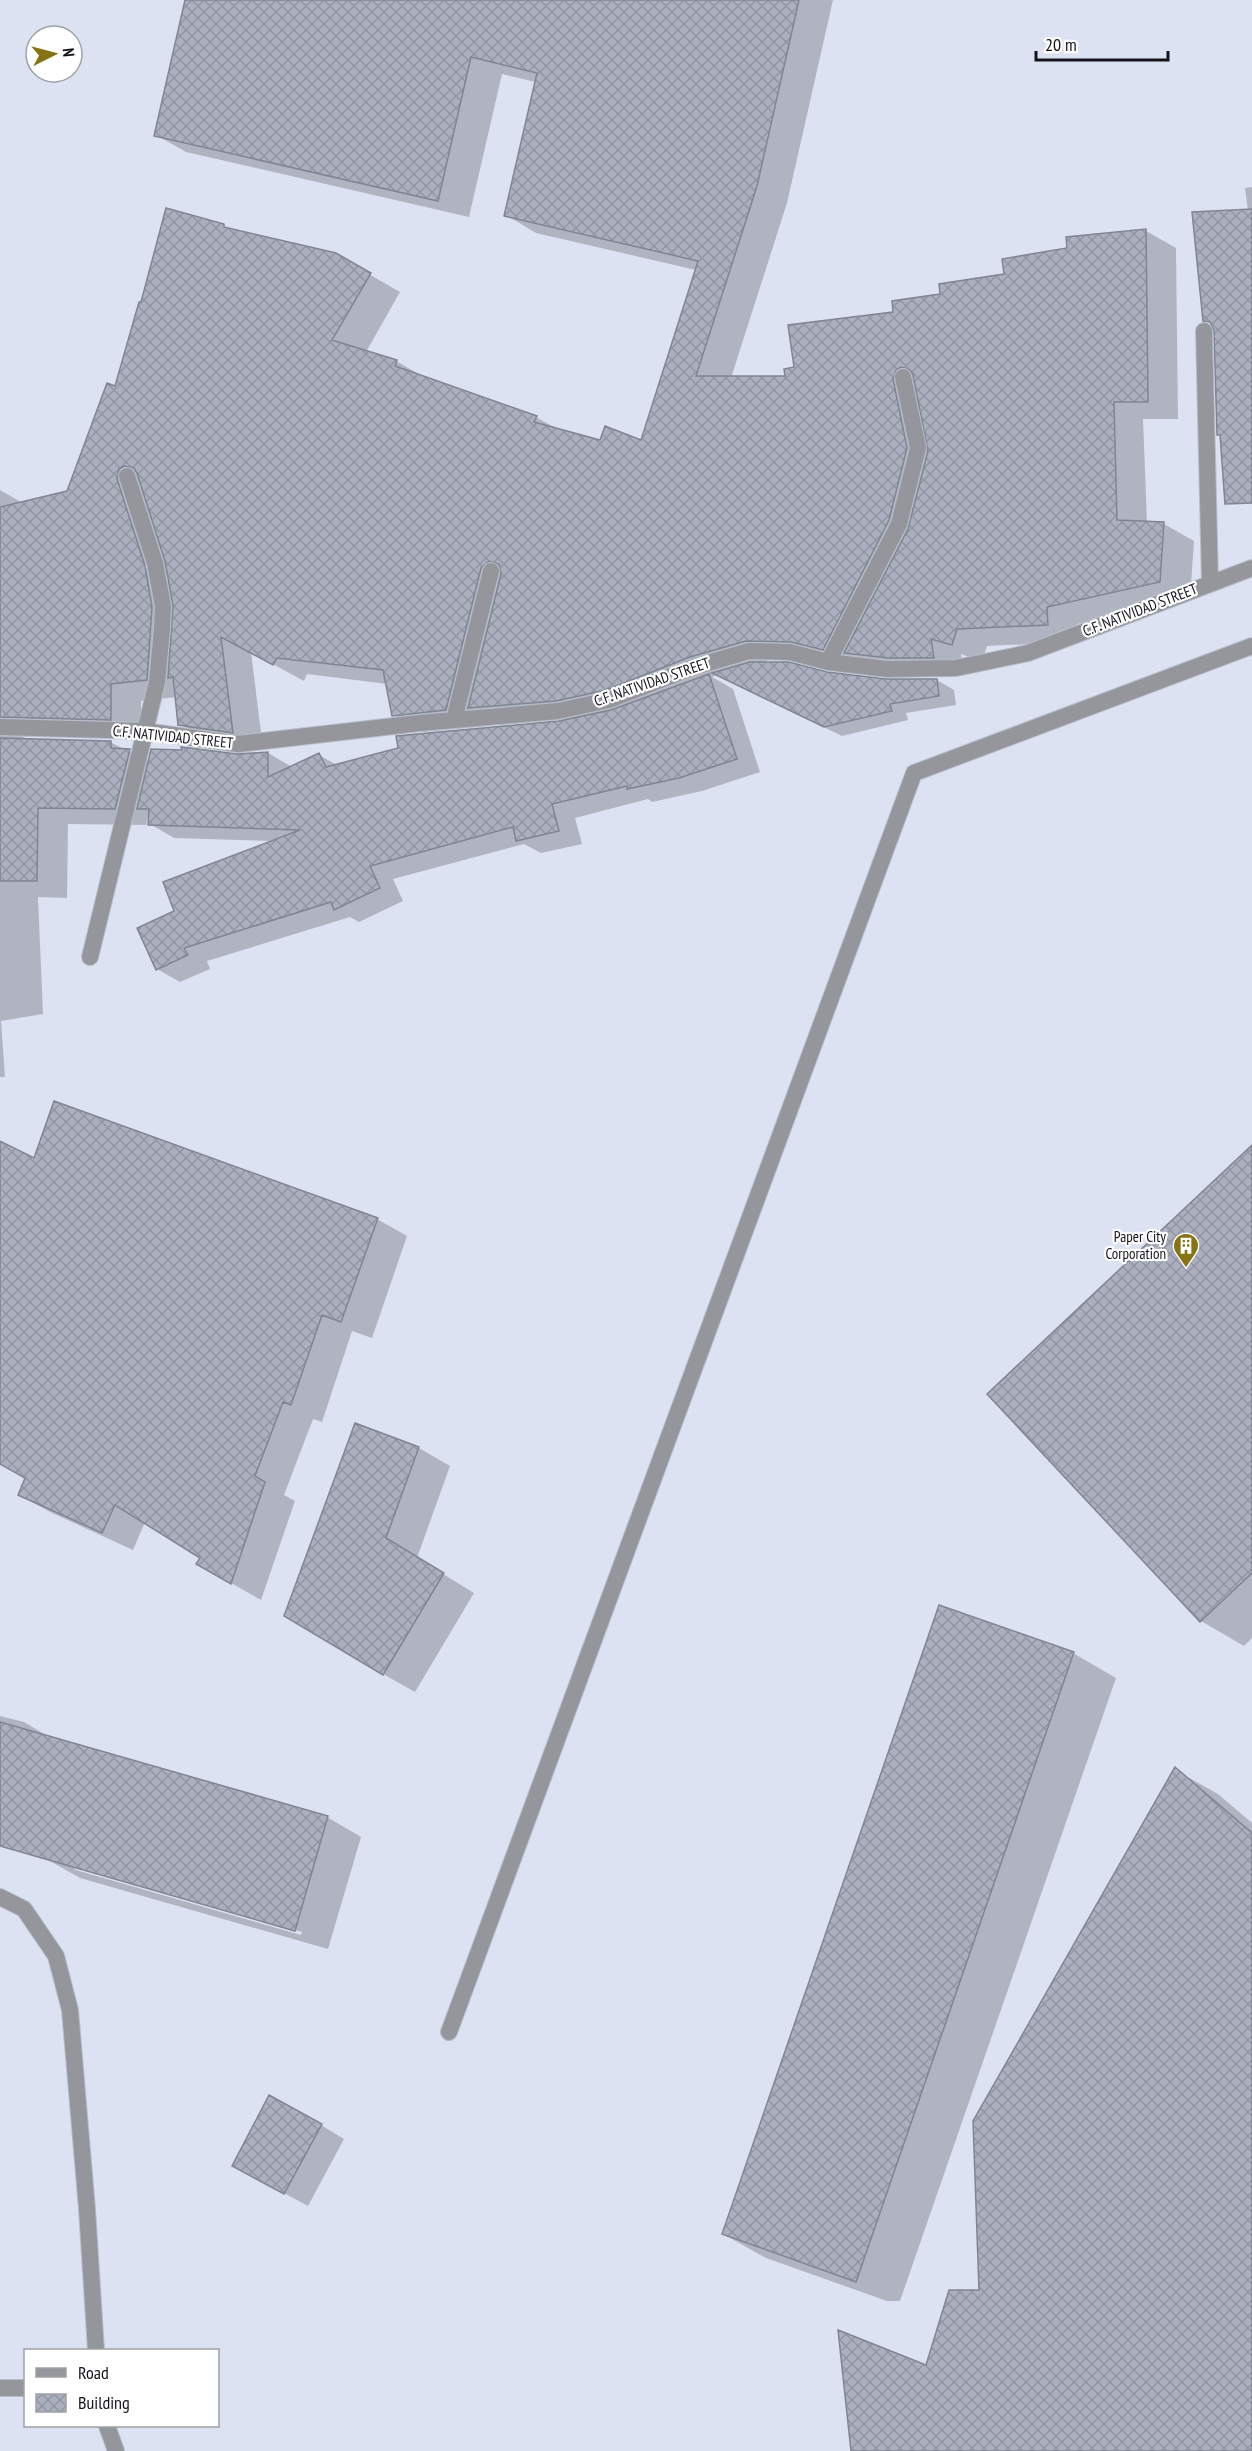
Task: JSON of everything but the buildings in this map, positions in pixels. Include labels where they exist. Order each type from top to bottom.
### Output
[{"type":"street","points":[[1204,331],[1210,584]]},
{"type":"street","points":[[828,662],[899,524],[918,448],[903,377]]},
{"type":"street","points":[[90,957],[157,682],[163,606],[155,563],[127,476]]},
{"type":"street","name":"C.F. NATIVIDAD STREET","points":[[0,727],[144,731],[238,744],[558,711],[609,700],[694,667],[749,651],[790,652],[828,662],[887,669],[956,669],[1028,653],[1252,568]]},
{"type":"street","points":[[454,720],[491,571]]},
{"type":"street","points":[[449,2032],[914,773],[1252,646]]},
{"type":"street","points":[[0,1897],[24,1909],[56,1956],[70,2010],[96,2349]]},
{"type":"street","points":[[0,2388],[24,2388]]},
{"type":"street","points":[[107,2427],[116,2451]]},
{"type":"place","name":"Paper City Corporation","points":[[1186,1269]]}]
